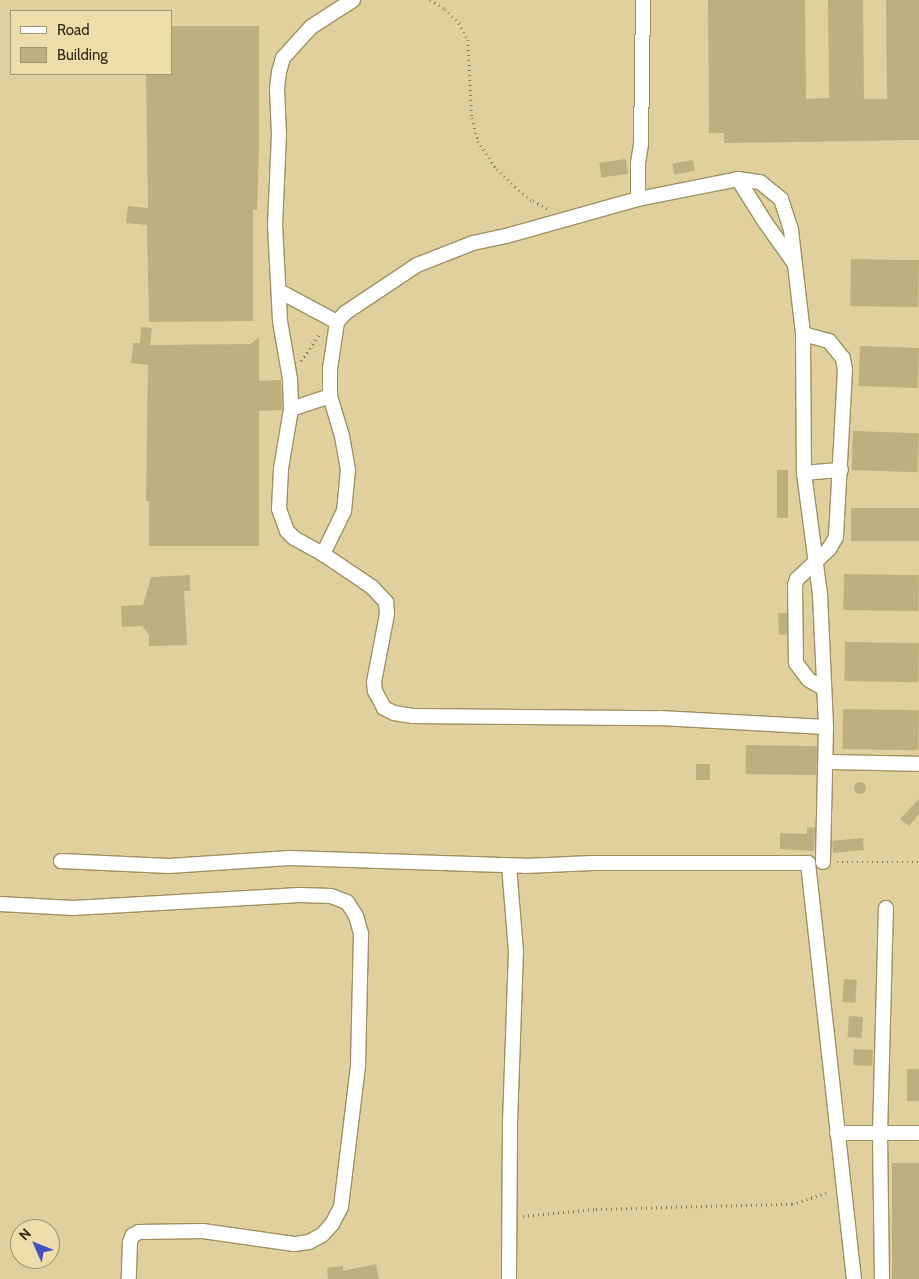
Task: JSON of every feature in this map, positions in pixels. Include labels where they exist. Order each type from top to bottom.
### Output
[{"type":"street","points":[[353,0],[310,27],[283,58],[278,72],[279,134],[275,225],[280,321],[290,379],[291,409],[281,469],[279,509],[287,531],[294,538],[323,554],[372,587],[386,602],[387,614],[374,682],[375,691],[384,708],[394,714],[413,716],[660,718],[826,727]]},
{"type":"street","points":[[638,199],[638,163],[641,144],[643,0]]},
{"type":"street","points":[[333,320],[417,265],[472,243],[506,236],[638,199],[738,180],[760,182],[781,199],[791,230],[803,334],[804,473],[820,594],[826,727],[823,862]]},
{"type":"street","points":[[738,180],[795,264]]},
{"type":"street","points":[[279,291],[296,298],[333,320]]},
{"type":"street","points":[[323,554],[344,511],[347,480],[342,436],[330,396],[333,320]]},
{"type":"street","points":[[803,334],[829,341],[843,358],[845,370],[836,537],[829,549],[797,579],[795,585],[795,657],[800,672],[808,680],[823,688]]},
{"type":"street","points":[[291,409],[330,396]]},
{"type":"street","points":[[804,473],[841,470]]},
{"type":"street","points":[[826,762],[919,764]]},
{"type":"street","points":[[61,861],[114,865],[169,866],[290,858],[509,866],[593,863],[808,863],[854,1279]]},
{"type":"street","points":[[509,866],[516,951],[522,974],[517,1035],[514,1127],[514,1217],[518,1279]]},
{"type":"street","points":[[0,904],[73,908],[300,895],[331,896],[346,902],[356,916],[361,934],[358,1066],[341,1207],[332,1224],[322,1234],[309,1242],[294,1244],[203,1231],[139,1232],[134,1235],[130,1242],[129,1279]]},
{"type":"street","points":[[882,1279],[880,1134],[886,908]]},
{"type":"street","points":[[837,1133],[919,1133]]},
{"type":"street","points":[[509,1279],[514,1217]]},
{"type":"path","points":[[430,0],[445,9],[459,23],[468,40],[472,118],[478,141],[497,168],[519,190],[533,201],[569,218]]},
{"type":"path","points":[[290,379],[333,320]]},
{"type":"path","points":[[823,862],[919,862]]},
{"type":"path","points":[[514,1217],[596,1209],[792,1204],[844,1188]]},
{"type":"building","points":[[708,0],[805,0],[806,99],[829,98],[828,0],[863,0],[864,99],[887,99],[886,0],[919,0],[919,140],[724,143],[724,133],[709,133]]},
{"type":"building","points":[[172,26],[259,26],[259,147],[257,210],[253,210],[253,321],[149,322],[147,225],[126,223],[128,206],[148,208],[146,75],[172,75]]},
{"type":"building","points":[[626,159],[628,174],[601,178],[599,163]]},
{"type":"building","points":[[693,160],[695,171],[674,174],[672,164]]},
{"type":"building","points":[[851,259],[919,260],[918,307],[850,306]]},
{"type":"building","points":[[141,327],[152,328],[150,345],[251,344],[259,337],[259,381],[281,380],[282,410],[259,411],[259,546],[149,546],[149,501],[146,501],[148,365],[131,363],[133,343],[140,343]]},
{"type":"building","points":[[860,346],[919,348],[918,388],[859,386]]},
{"type":"building","points":[[853,431],[919,433],[918,472],[852,470]]},
{"type":"building","points":[[777,470],[788,470],[788,518],[777,518]]},
{"type":"building","points":[[851,508],[919,508],[919,541],[851,541]]},
{"type":"building","points":[[844,574],[919,575],[918,611],[843,610]]},
{"type":"building","points":[[190,575],[190,591],[184,591],[187,645],[149,646],[149,635],[142,626],[122,627],[121,606],[143,605],[151,577]]},
{"type":"building","points":[[778,613],[787,613],[787,634],[779,635]]},
{"type":"building","points":[[845,642],[919,643],[918,682],[844,681]]},
{"type":"building","points":[[843,709],[919,710],[918,750],[842,749]]},
{"type":"building","points":[[746,745],[817,746],[816,775],[745,774]]},
{"type":"building","points":[[696,764],[710,764],[710,780],[696,780]]},
{"type":"building","points":[[858,782],[862,782],[866,788],[862,794],[858,794],[854,790],[854,786]]},
{"type":"building","points":[[919,799],[919,814],[909,826],[900,819]]},
{"type":"building","points":[[815,827],[814,851],[780,849],[780,833],[807,834],[807,828]]},
{"type":"building","points":[[863,838],[864,850],[833,853],[832,841]]},
{"type":"building","points":[[844,979],[857,980],[855,1003],[842,1002]]},
{"type":"building","points":[[849,1016],[863,1017],[862,1038],[848,1037]]},
{"type":"building","points":[[854,1049],[873,1050],[872,1066],[853,1065]]},
{"type":"building","points":[[907,1069],[919,1069],[919,1101],[907,1101]]},
{"type":"building","points":[[892,1163],[919,1163],[919,1279],[892,1279]]},
{"type":"building","points":[[376,1264],[379,1279],[328,1279],[327,1268],[343,1266],[343,1271]]}]
